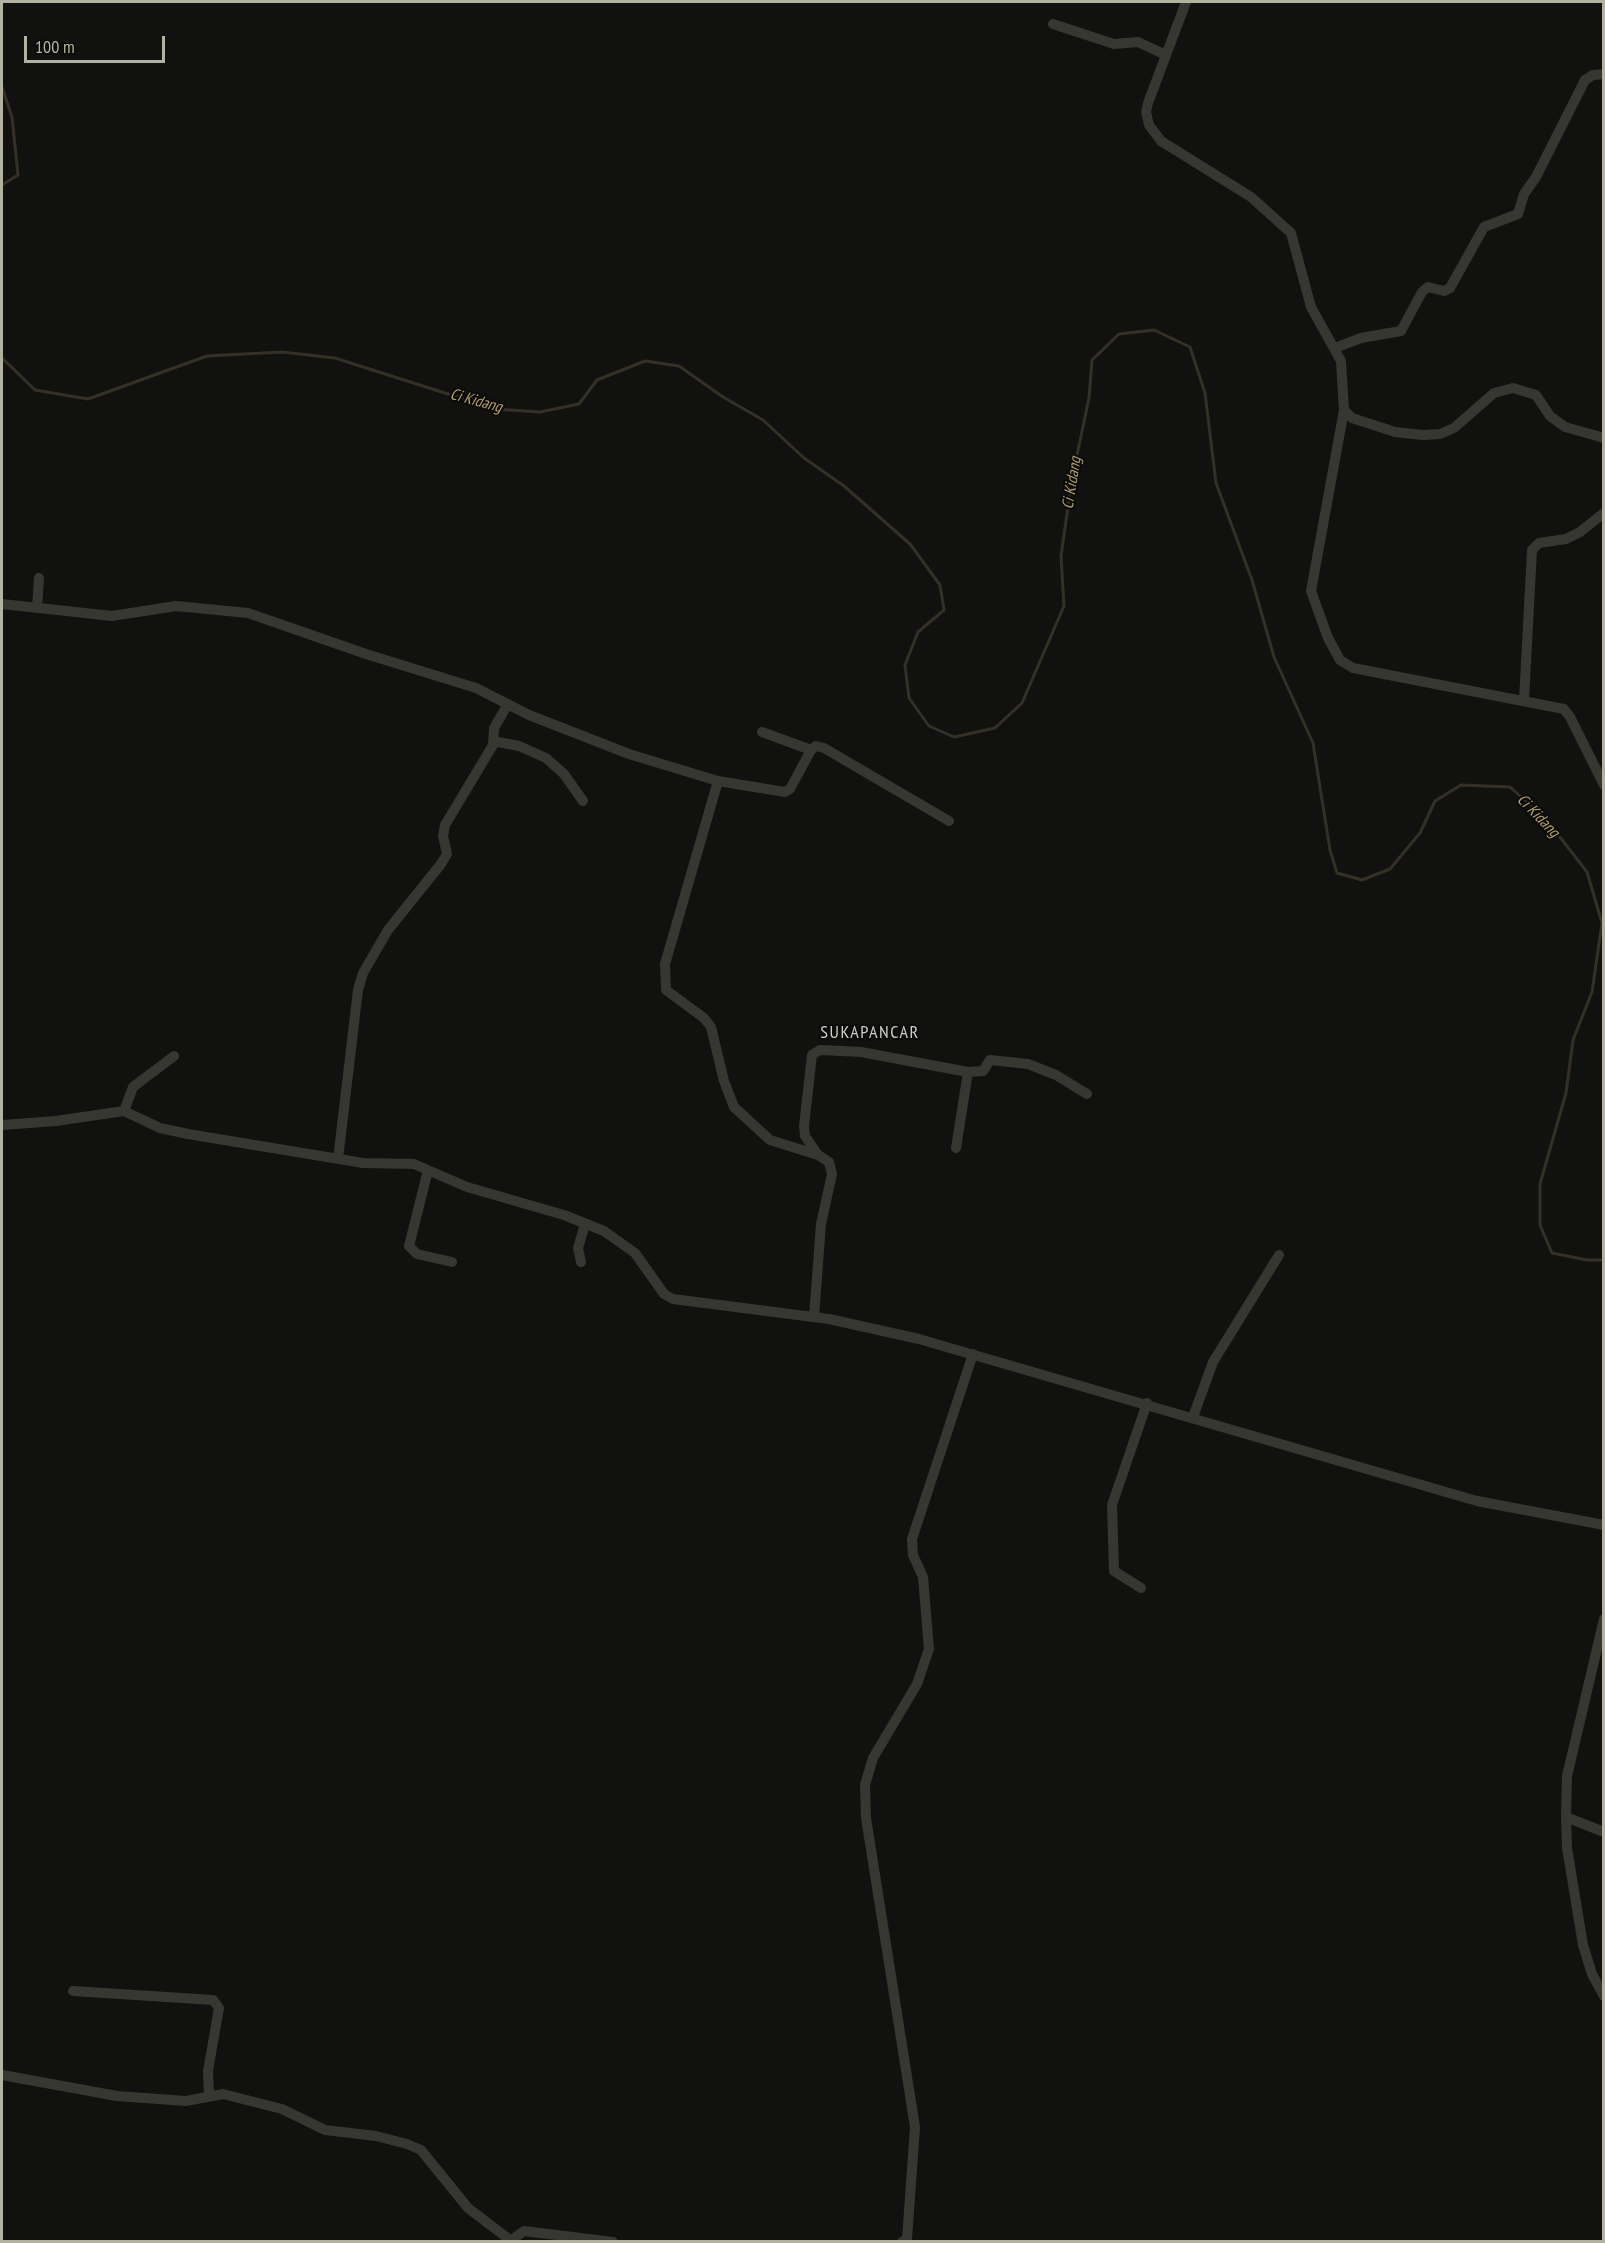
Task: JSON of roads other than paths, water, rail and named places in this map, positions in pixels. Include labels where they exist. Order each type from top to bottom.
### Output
[{"type":"street","points":[[1186,2],[1148,103],[1146,112],[1149,125],[1161,141],[1251,197],[1291,233],[1314,315],[1341,361],[1344,410],[1311,591],[1328,638],[1340,660],[1353,668],[1560,707],[1568,713],[1604,785]]},
{"type":"street","points":[[1053,24],[1114,44],[1137,42],[1166,55]]},
{"type":"street","points":[[1335,348],[1361,338],[1401,331],[1422,292],[1428,288],[1444,291],[1450,288],[1484,227],[1518,214],[1524,194],[1536,177],[1585,80],[1593,75],[1604,74]]},
{"type":"street","points":[[1344,410],[1358,422],[1395,432],[1440,434],[1454,428],[1475,407],[1494,393],[1513,388],[1536,395],[1550,416],[1565,427],[1604,438]]},
{"type":"street","points":[[1524,700],[1532,550],[1539,543],[1566,539],[1580,532],[1604,513]]},
{"type":"street","points":[[37,608],[39,578]]},
{"type":"street","points":[[2,604],[112,616],[176,606],[248,613],[366,654],[476,688],[508,704],[629,754],[718,781],[785,792],[790,789],[811,750],[816,746],[831,752],[950,821]]},
{"type":"street","points":[[338,1159],[358,990],[363,973],[388,930],[447,854],[443,836],[445,825],[493,741],[494,728],[508,704]]},
{"type":"street","points":[[762,732],[811,750]]},
{"type":"street","points":[[493,741],[519,746],[546,758],[564,774],[583,801]]},
{"type":"street","points":[[718,781],[665,964],[666,990],[707,1022],[724,1081],[735,1107],[771,1140],[819,1155],[829,1162],[832,1174],[821,1224],[814,1317]]},
{"type":"street","points":[[819,1155],[804,1133],[812,1055],[816,1051],[861,1052],[968,1072],[983,1071],[990,1060],[1028,1064],[1056,1076],[1087,1094]]},
{"type":"street","points":[[124,1111],[133,1087],[148,1079],[174,1056]]},
{"type":"street","points":[[956,1148],[968,1072]]},
{"type":"street","points":[[2,1125],[56,1121],[124,1111],[165,1129],[363,1163],[414,1164],[467,1187],[585,1224],[622,1241],[644,1262],[664,1294],[673,1299],[814,1317],[919,1339],[1148,1403],[1477,1501],[1604,1525]]},
{"type":"street","points":[[428,1170],[409,1243],[417,1254],[452,1262]]},
{"type":"street","points":[[581,1262],[578,1248],[585,1224]]},
{"type":"street","points":[[1193,1417],[1213,1362],[1280,1255]]},
{"type":"street","points":[[906,2241],[915,2127],[866,1818],[865,1785],[873,1758],[917,1684],[929,1649],[923,1577],[913,1555],[912,1539],[973,1354]]},
{"type":"street","points":[[1142,1588],[1114,1570],[1112,1505],[1130,1446],[1148,1403]]},
{"type":"street","points":[[1604,1619],[1567,1776],[1566,1817],[1568,1848],[1584,1945],[1592,1974],[1604,1996]]},
{"type":"street","points":[[1566,1817],[1604,1832]]},
{"type":"street","points":[[74,1991],[213,2000],[219,2008],[208,2071],[209,2094]]},
{"type":"street","points":[[2,2075],[117,2096],[186,2101],[209,2094],[223,2094],[282,2109],[325,2130],[376,2136],[421,2150],[468,2208],[510,2241],[524,2231],[613,2241]]},
{"type":"waterway","name":"Ci Kidang","points":[[2,87],[12,117],[18,175],[2,185]]},
{"type":"waterway","name":"Ci Kidang","points":[[2,358],[35,390],[88,399],[207,356],[282,352],[335,358],[495,409],[540,412],[579,404],[597,380],[645,361],[679,366],[723,397],[763,420],[804,458],[844,486],[910,544],[940,585],[944,610],[918,632],[905,665],[909,698],[929,726],[954,737],[995,728],[1022,703],[1064,606],[1061,556],[1072,479],[1089,398],[1092,360],[1119,334],[1154,330],[1190,347],[1205,393],[1216,483],[1252,580],[1274,657],[1313,743],[1330,850],[1337,873],[1362,880],[1390,869],[1420,833],[1435,801],[1461,785],[1510,787],[1546,819],[1587,872],[1602,923],[1592,992],[1573,1040],[1566,1093],[1540,1184],[1540,1225],[1552,1253],[1587,1260],[1604,1260]]},
{"type":"district","name":"SUKAPANCAR","points":[[870,1033]]}]
